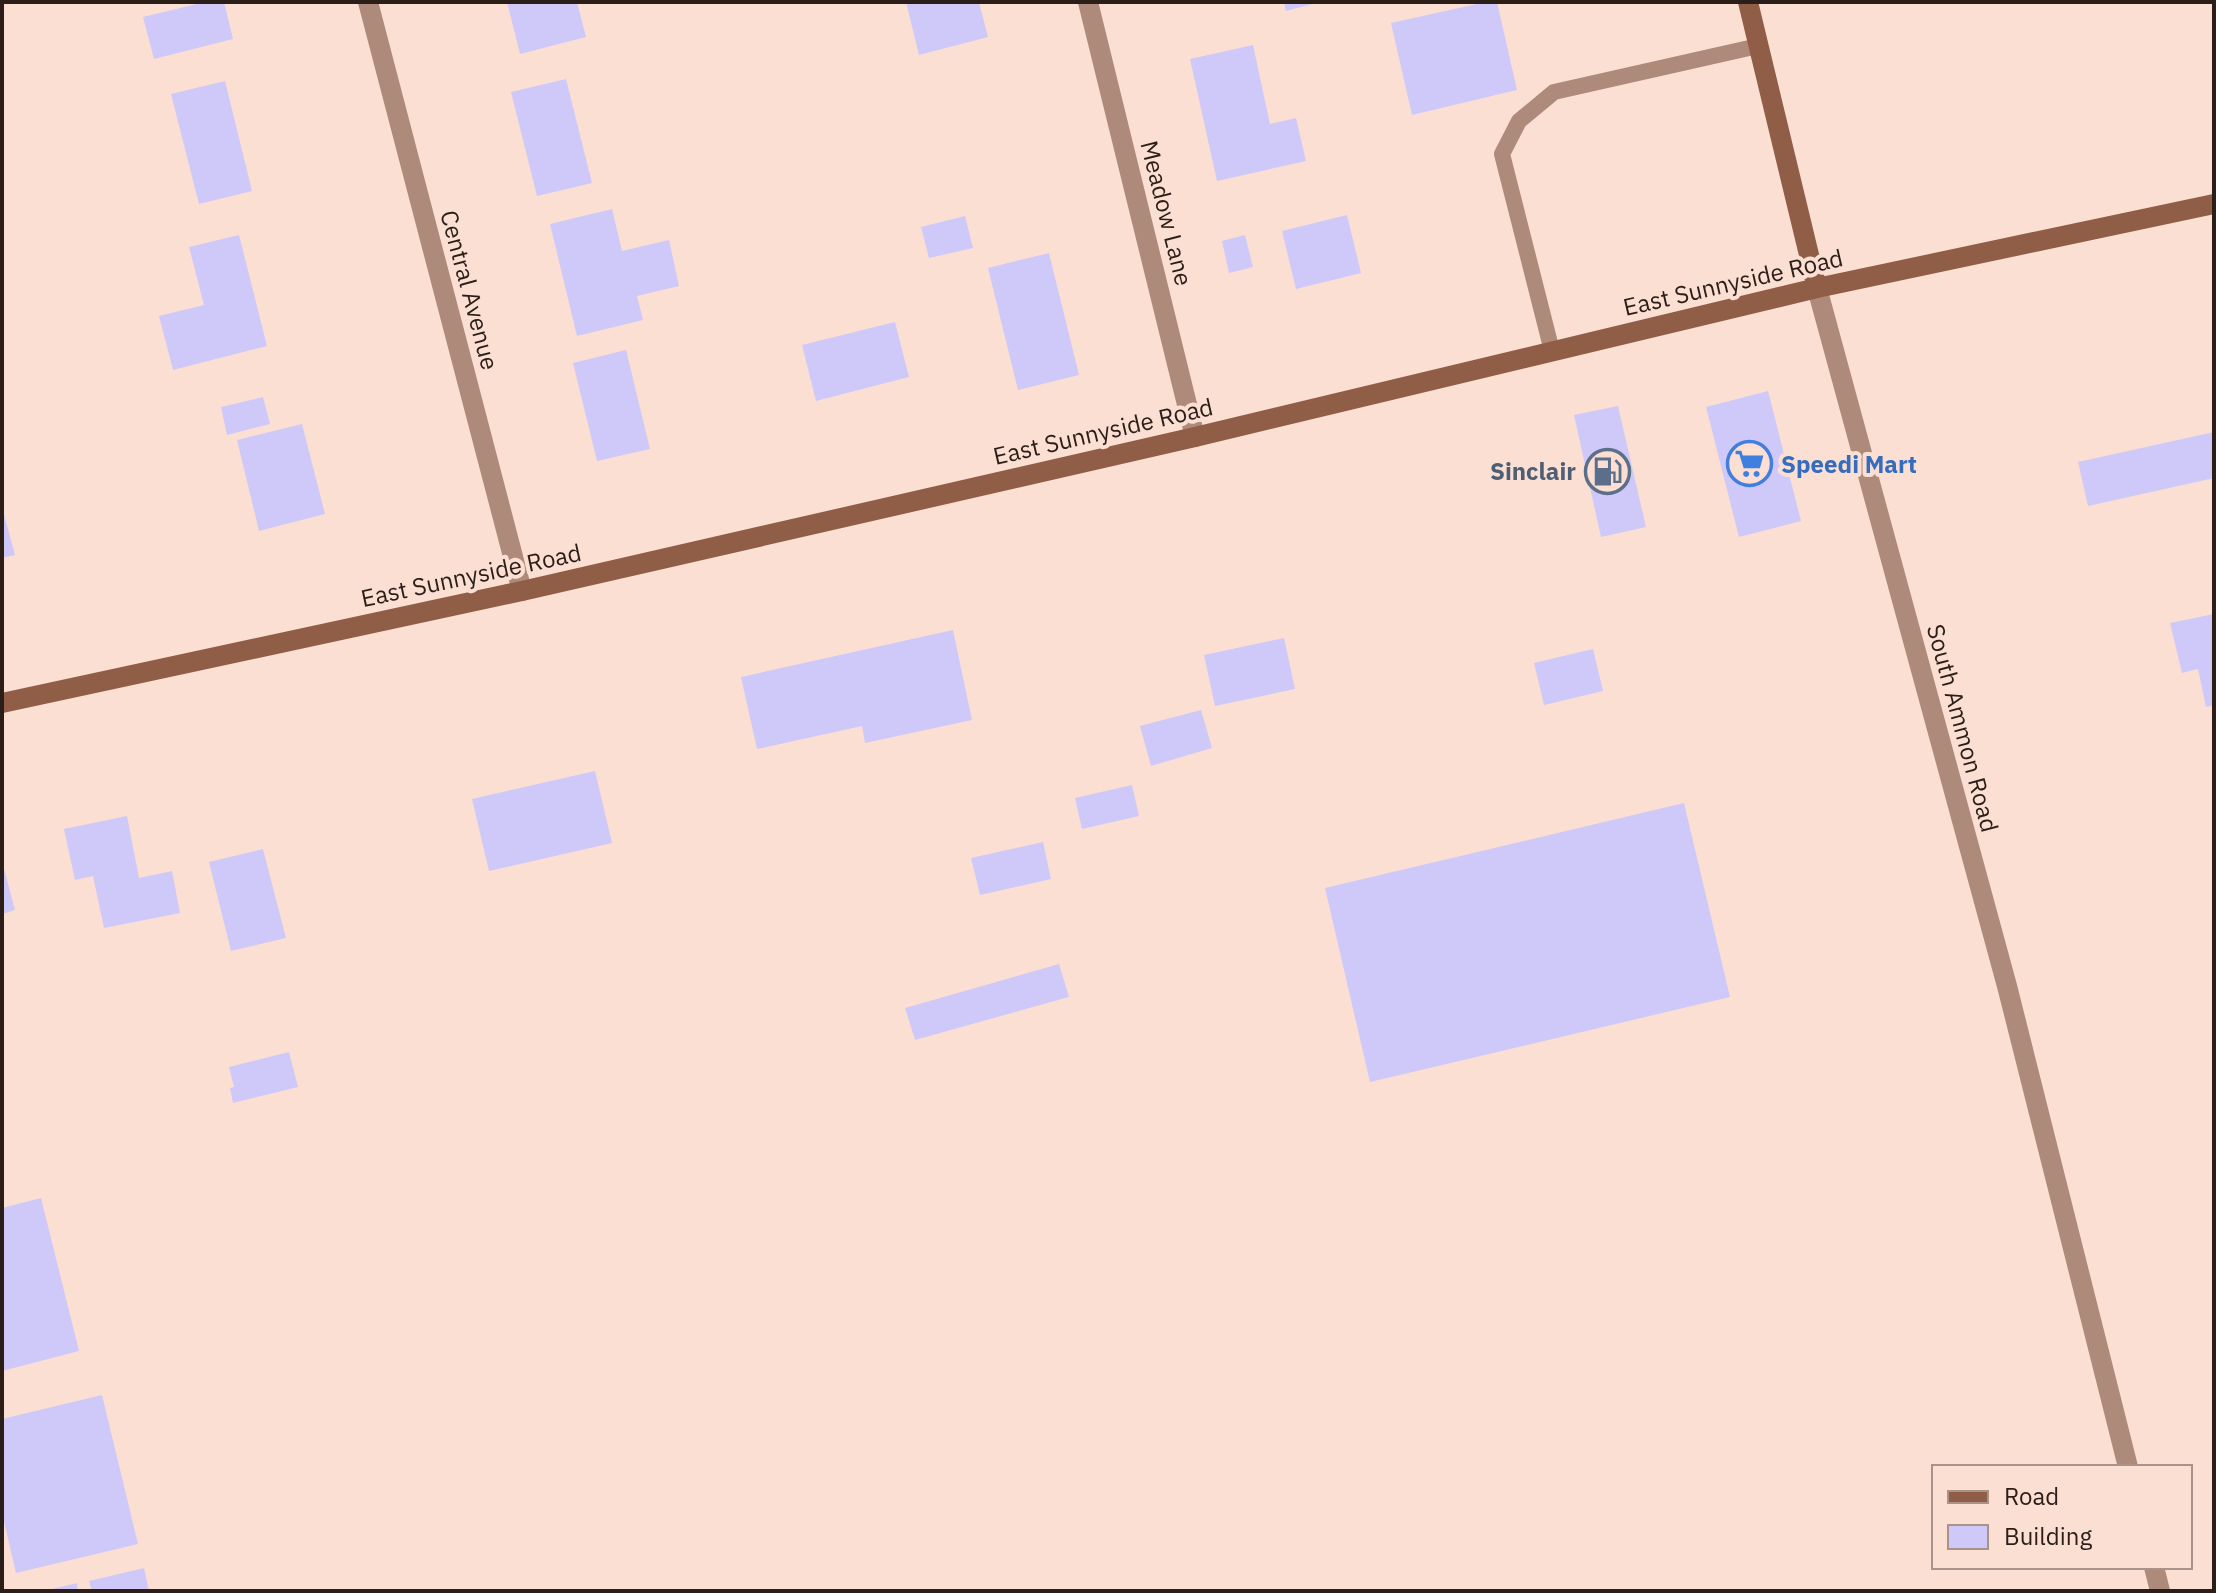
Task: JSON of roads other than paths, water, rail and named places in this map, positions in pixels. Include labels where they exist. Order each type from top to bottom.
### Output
[{"type":"main road","name":"South Ammon Road","points":[[1748,2],[1817,288]]},
{"type":"main road","name":"East Sunnyside Road","points":[[2,703],[522,591],[1195,437],[1817,288],[2214,204]]},
{"type":"street","name":"Central Avenue","points":[[368,2],[522,591]]},
{"type":"street","name":"Meadow Lane","points":[[1088,2],[1195,437]]},
{"type":"street","name":"South Ammon Road","points":[[1817,288],[2007,986],[2127,1465]]},
{"type":"street","points":[[2154,1569],[2160,1591]]},
{"type":"lane","points":[[1552,351],[1502,154],[1519,121],[1554,92],[1758,46]]},
{"type":"place","name":"Speedi Mart","points":[[1750,464]]},
{"type":"place","name":"Sinclair","points":[[1607,471]]}]
